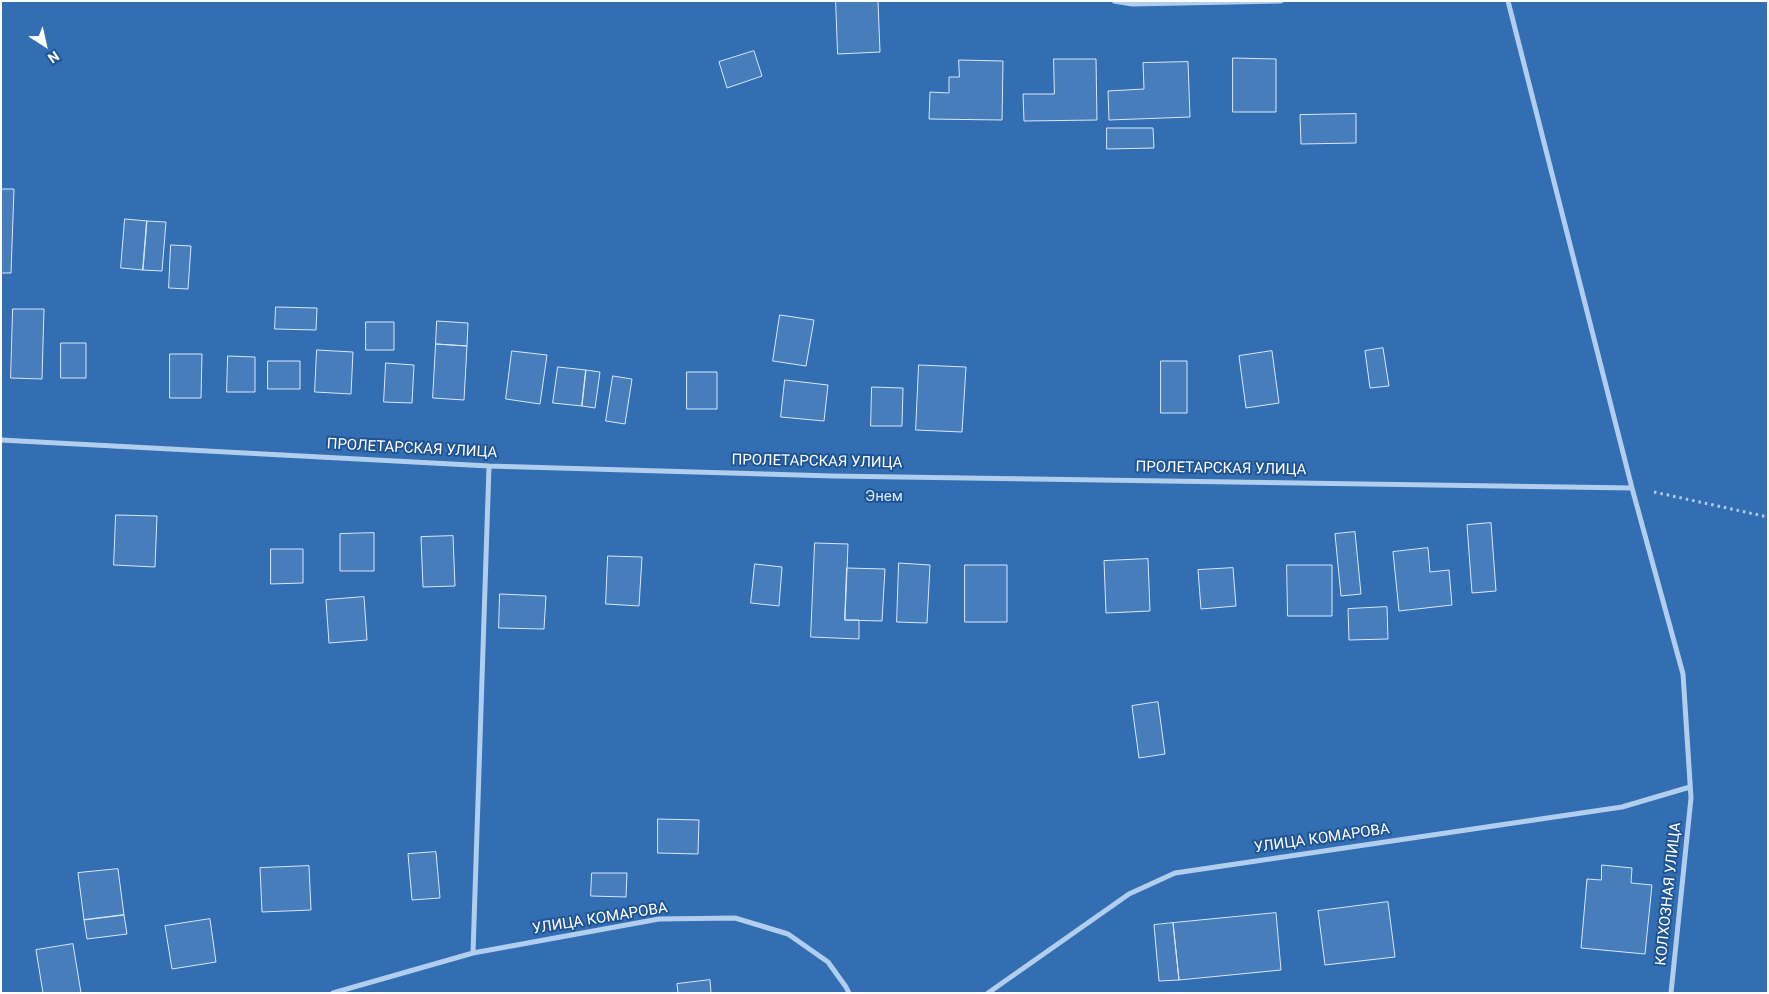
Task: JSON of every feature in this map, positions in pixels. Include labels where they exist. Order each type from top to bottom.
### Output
[{"type":"street","points":[[1114,1],[1132,4],[1281,1]]},
{"type":"street","name":"КОЛХОЗНАЯ УЛИЦА","points":[[1508,1],[1632,488],[1682,674],[1691,798],[1671,993]]},
{"type":"street","name":"ПРОЛЕТАРСКАЯ УЛИЦА","points":[[1,440],[489,466],[834,476],[1632,488]]},
{"type":"street","points":[[473,954],[489,466]]},
{"type":"street","name":"УЛИЦА КОМАРОВА","points":[[988,993],[1129,894],[1175,873],[1622,807],[1690,787]]},
{"type":"street","name":"УЛИЦА КОМАРОВА","points":[[333,993],[473,954],[659,919],[735,918],[788,934],[828,962],[846,986],[848,993]]},
{"type":"path","points":[[1632,488],[1768,517]]},
{"type":"green space","name":"Энем","points":[[1,1],[1768,1],[1768,993],[1,993]]},
{"type":"building","points":[[836,1],[878,1],[880,52],[838,54]]},
{"type":"building","points":[[754,51],[762,76],[727,88],[719,62]]},
{"type":"building","points":[[1233,58],[1276,59],[1276,112],[1233,112]]},
{"type":"building","points":[[1054,59],[1096,59],[1097,120],[1024,121],[1023,94],[1054,94]]},
{"type":"building","points":[[959,60],[1003,61],[1002,120],[929,119],[930,92],[949,93],[949,77],[959,77]]},
{"type":"building","points":[[1188,62],[1190,117],[1109,120],[1108,91],[1144,89],[1143,63]]},
{"type":"building","points":[[1356,114],[1356,143],[1301,144],[1300,115]]},
{"type":"building","points":[[1107,128],[1153,128],[1154,148],[1107,149]]},
{"type":"building","points":[[1,189],[14,189],[11,273],[1,273]]},
{"type":"building","points":[[125,219],[147,221],[143,270],[121,268]]},
{"type":"building","points":[[147,221],[166,222],[162,271],[143,270]]},
{"type":"building","points":[[171,245],[191,246],[188,289],[169,288]]},
{"type":"building","points":[[276,307],[317,308],[316,330],[275,329]]},
{"type":"building","points":[[13,309],[44,309],[42,379],[11,378]]},
{"type":"building","points":[[780,315],[814,320],[806,366],[773,361]]},
{"type":"building","points":[[437,321],[468,323],[467,346],[436,344]]},
{"type":"building","points":[[366,322],[394,322],[394,350],[366,350]]},
{"type":"building","points":[[61,343],[86,343],[86,378],[61,378]]},
{"type":"building","points":[[436,344],[467,346],[464,400],[433,398]]},
{"type":"building","points":[[1383,348],[1389,386],[1370,388],[1365,351]]},
{"type":"building","points":[[317,350],[353,352],[351,394],[315,392]]},
{"type":"building","points":[[512,351],[547,355],[540,404],[506,399]]},
{"type":"building","points":[[1272,351],[1279,403],[1246,408],[1239,356]]},
{"type":"building","points":[[170,354],[202,354],[201,398],[170,398]]},
{"type":"building","points":[[228,356],[255,357],[255,392],[227,392]]},
{"type":"building","points":[[268,361],[300,361],[300,389],[268,389]]},
{"type":"building","points":[[1161,361],[1187,361],[1187,413],[1161,413]]},
{"type":"building","points":[[386,363],[414,365],[412,403],[384,402]]},
{"type":"building","points":[[919,365],[966,367],[962,432],[916,430]]},
{"type":"building","points":[[558,367],[586,370],[582,406],[553,403]]},
{"type":"building","points":[[586,370],[600,372],[595,408],[582,406]]},
{"type":"building","points":[[687,372],[717,372],[717,409],[687,409]]},
{"type":"building","points":[[613,376],[632,379],[625,424],[606,421]]},
{"type":"building","points":[[785,380],[828,385],[824,421],[781,417]]},
{"type":"building","points":[[872,387],[903,388],[902,426],[871,426]]},
{"type":"building","points":[[116,515],[157,516],[155,567],[114,565]]},
{"type":"building","points":[[1491,523],[1496,591],[1472,593],[1467,525]]},
{"type":"building","points":[[1355,532],[1361,594],[1341,596],[1335,534]]},
{"type":"building","points":[[374,533],[374,571],[340,571],[340,534]]},
{"type":"building","points":[[453,536],[455,586],[423,587],[421,537]]},
{"type":"building","points":[[815,543],[848,544],[845,620],[859,620],[859,639],[811,637]]},
{"type":"building","points":[[1428,548],[1430,572],[1449,570],[1452,605],[1399,611],[1393,552]]},
{"type":"building","points":[[271,549],[303,549],[303,583],[271,584]]},
{"type":"building","points":[[608,556],[642,557],[639,606],[606,604]]},
{"type":"building","points":[[1148,559],[1150,611],[1106,613],[1104,561]]},
{"type":"building","points":[[899,563],[930,565],[927,623],[897,622]]},
{"type":"building","points":[[755,564],[782,567],[779,606],[751,603]]},
{"type":"building","points":[[965,565],[1007,565],[1007,622],[965,622]]},
{"type":"building","points":[[1287,565],[1332,565],[1332,616],[1288,616]]},
{"type":"building","points":[[847,568],[885,569],[882,621],[845,620]]},
{"type":"building","points":[[1233,568],[1236,606],[1201,609],[1198,570]]},
{"type":"building","points":[[500,594],[546,596],[544,629],[499,628]]},
{"type":"building","points":[[364,597],[367,640],[329,643],[326,600]]},
{"type":"building","points":[[1387,607],[1388,639],[1349,640],[1348,609]]},
{"type":"building","points":[[1158,702],[1165,754],[1139,758],[1132,706]]},
{"type":"building","points":[[658,819],[699,820],[698,854],[658,853]]},
{"type":"building","points":[[436,852],[440,898],[412,900],[408,854]]},
{"type":"building","points":[[1602,865],[1632,868],[1631,883],[1652,885],[1645,954],[1581,948],[1587,879],[1601,880]]},
{"type":"building","points":[[309,866],[311,910],[262,912],[260,868]]},
{"type":"building","points":[[118,869],[124,915],[84,920],[78,873]]},
{"type":"building","points":[[592,873],[627,873],[626,897],[591,896]]},
{"type":"building","points":[[1388,902],[1395,957],[1325,965],[1318,911]]},
{"type":"building","points":[[1276,913],[1281,970],[1179,980],[1173,923]]},
{"type":"building","points":[[124,915],[127,934],[87,939],[84,920]]},
{"type":"building","points":[[210,919],[216,962],[172,969],[165,926]]},
{"type":"building","points":[[1173,923],[1179,980],[1159,981],[1154,925]]},
{"type":"building","points":[[73,944],[81,993],[43,993],[36,950]]},
{"type":"building","points":[[710,980],[711,993],[678,993],[677,984]]}]
